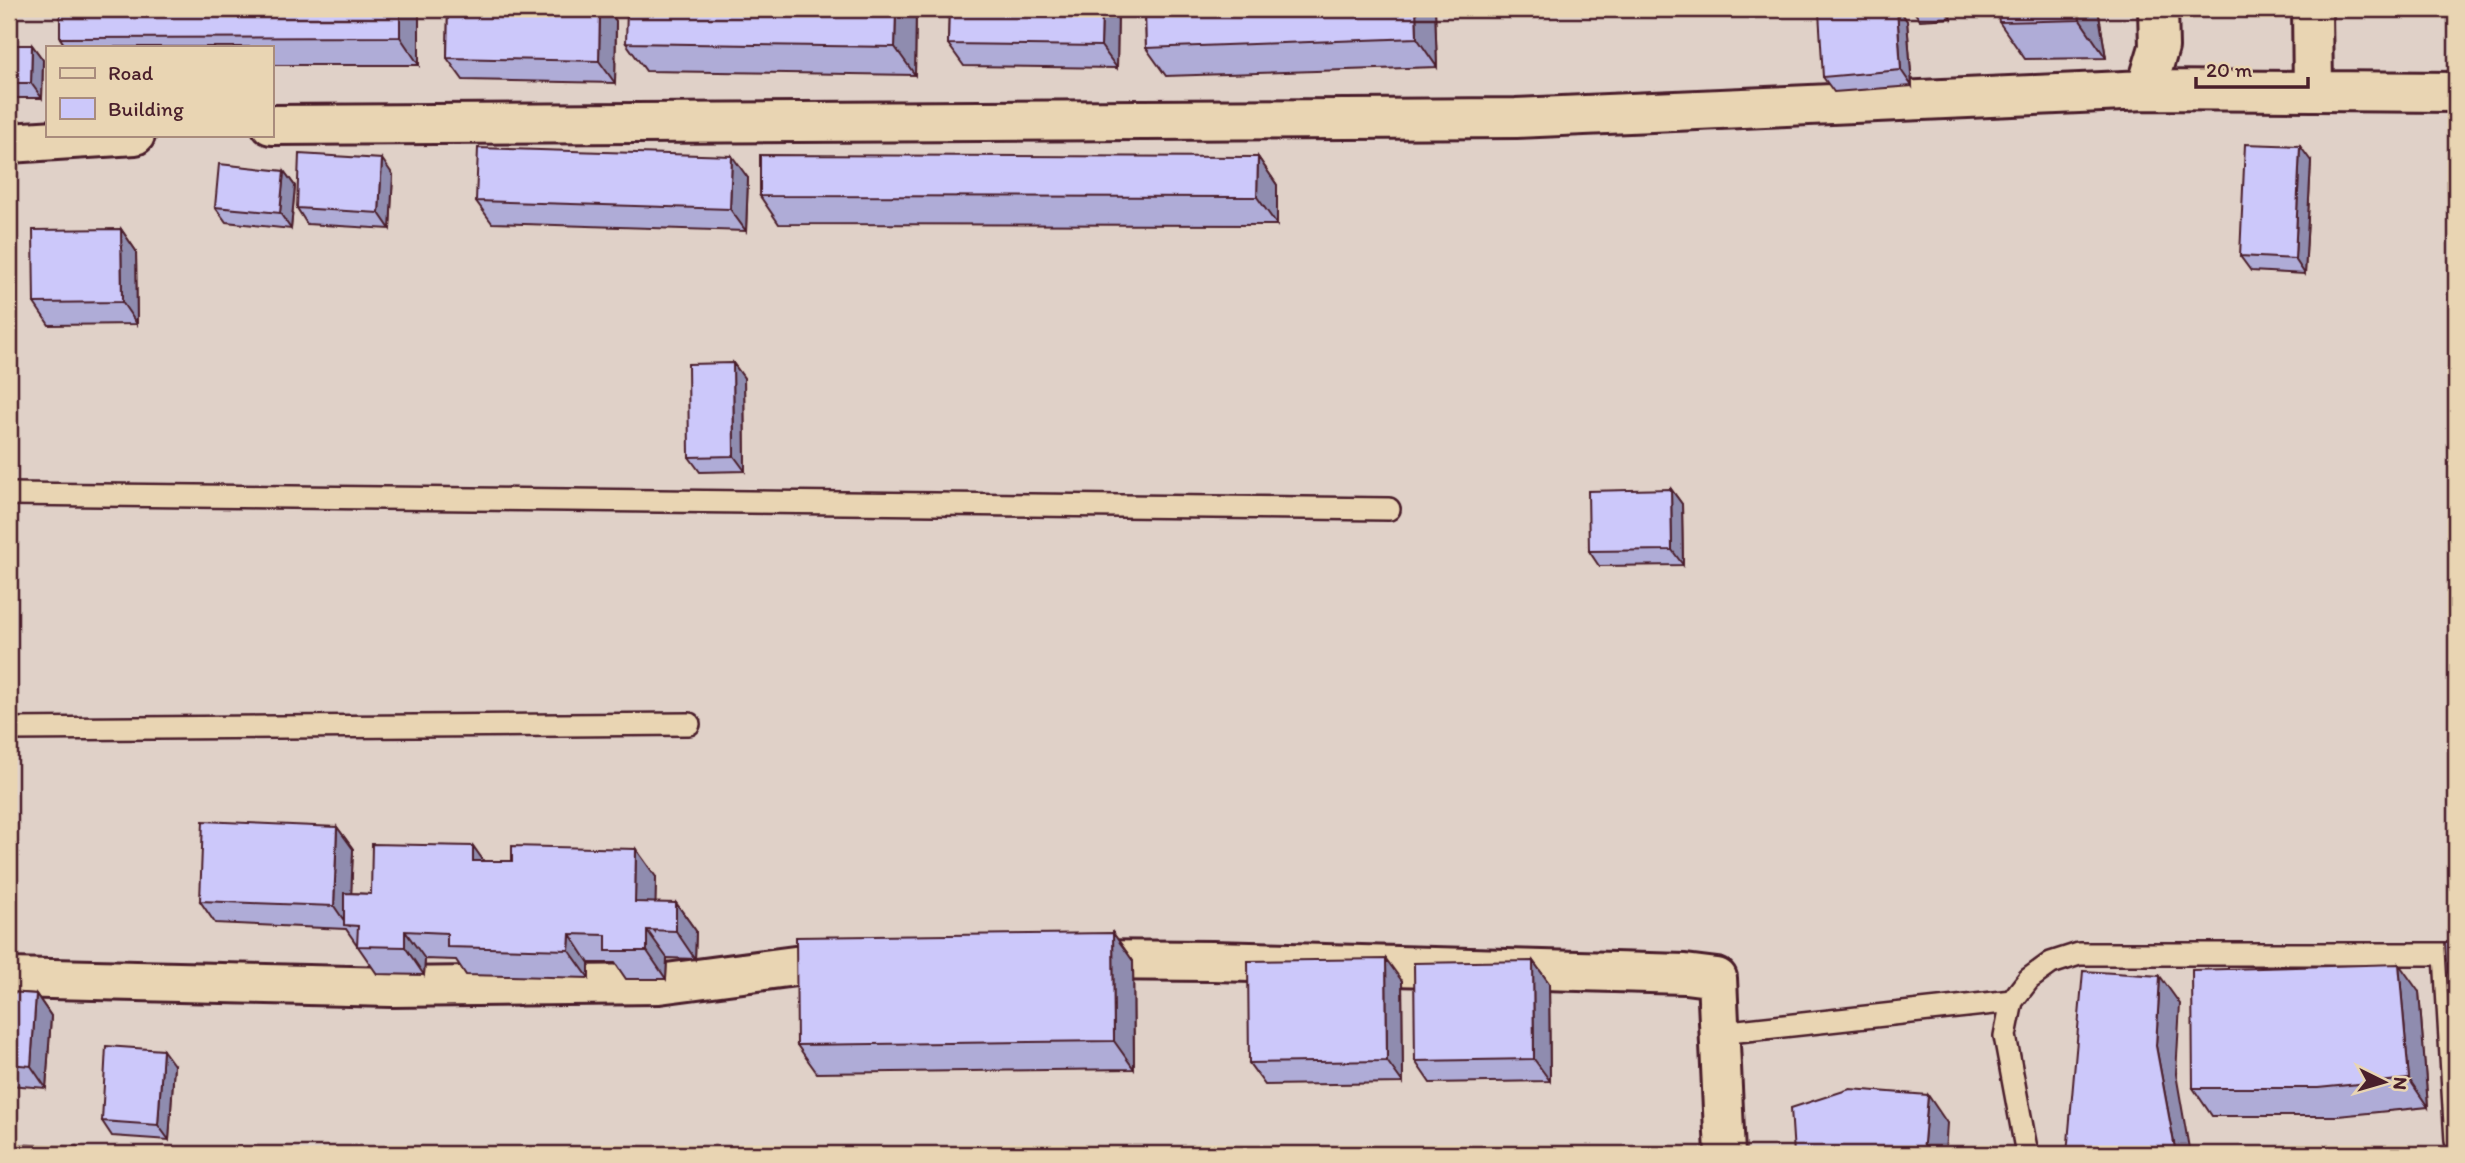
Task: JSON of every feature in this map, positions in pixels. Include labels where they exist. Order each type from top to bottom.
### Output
[{"type":"street","points":[[2146,90],[2159,47],[2158,9]]},
{"type":"street","points":[[2312,9],[2313,91]]},
{"type":"street","points":[[273,125],[1516,118],[2146,90],[2456,92]]},
{"type":"street","points":[[9,144],[121,136]]},
{"type":"street","points":[[9,978],[391,987],[659,984],[840,959],[881,959]]},
{"type":"street","points":[[1047,960],[1212,961],[1685,974],[1717,978],[1725,1154]]},
{"type":"lane","points":[[9,494],[1389,509]]},
{"type":"lane","points":[[9,729],[689,724]]},
{"type":"lane","points":[[2027,1154],[2005,1036],[2012,1001],[2029,979],[2051,963],[2079,954],[2451,955],[2456,1141]]},
{"type":"lane","points":[[1720,1033],[2012,1001]]},
{"type":"building","points":[[60,9],[400,9],[400,37],[60,38]]},
{"type":"building","points":[[448,9],[600,9],[599,61],[447,58]]},
{"type":"building","points":[[627,9],[896,9],[895,47],[626,43]]},
{"type":"building","points":[[949,9],[1102,9],[1101,46],[948,44]]},
{"type":"building","points":[[1145,9],[1416,9],[1417,38],[1146,48]]},
{"type":"building","points":[[1897,9],[1901,70],[1823,77],[1819,12]]},
{"type":"building","points":[[1997,9],[2078,9],[2080,20],[1999,22]]},
{"type":"building","points":[[9,45],[32,45],[31,83],[9,83]]},
{"type":"building","points":[[2245,144],[2300,146],[2295,259],[2240,256]]},
{"type":"building","points":[[478,148],[732,156],[730,209],[476,201]]},
{"type":"building","points":[[299,154],[382,159],[379,213],[297,208]]},
{"type":"building","points":[[760,155],[1258,157],[1257,197],[760,196]]},
{"type":"building","points":[[219,164],[284,171],[280,213],[215,207]]},
{"type":"building","points":[[121,229],[122,302],[34,303],[33,230]]},
{"type":"building","points":[[733,363],[734,456],[689,457],[688,364]]},
{"type":"building","points":[[1671,489],[1672,550],[1589,551],[1588,491]]},
{"type":"building","points":[[203,821],[337,827],[334,906],[200,901]]},
{"type":"building","points":[[372,844],[473,846],[473,861],[512,861],[512,846],[636,849],[635,902],[676,903],[676,931],[647,930],[647,951],[606,951],[606,935],[570,934],[569,950],[447,947],[447,933],[405,931],[405,947],[357,946],[358,926],[344,925],[344,893],[371,894]]},
{"type":"building","points":[[1113,933],[1114,1041],[797,1045],[796,937]]},
{"type":"building","points":[[2445,942],[2456,942],[2456,1128]]},
{"type":"building","points":[[1386,959],[1387,1061],[1249,1063],[1248,961]]},
{"type":"building","points":[[1533,961],[1534,1059],[1415,1061],[1414,963]]},
{"type":"building","points":[[2399,964],[2409,1079],[2318,1088],[2193,1088],[2192,970]]},
{"type":"building","points":[[2083,971],[2160,976],[2156,1046],[2176,1154],[2067,1154]]},
{"type":"building","points":[[9,992],[36,994],[31,1066],[9,1064]]},
{"type":"building","points":[[106,1046],[163,1050],[158,1125],[102,1121]]},
{"type":"building","points":[[1850,1089],[1928,1095],[1923,1154],[1794,1154],[1791,1108]]},
{"type":"building","points":[[9,1144],[77,1147],[76,1154],[9,1154]]}]
